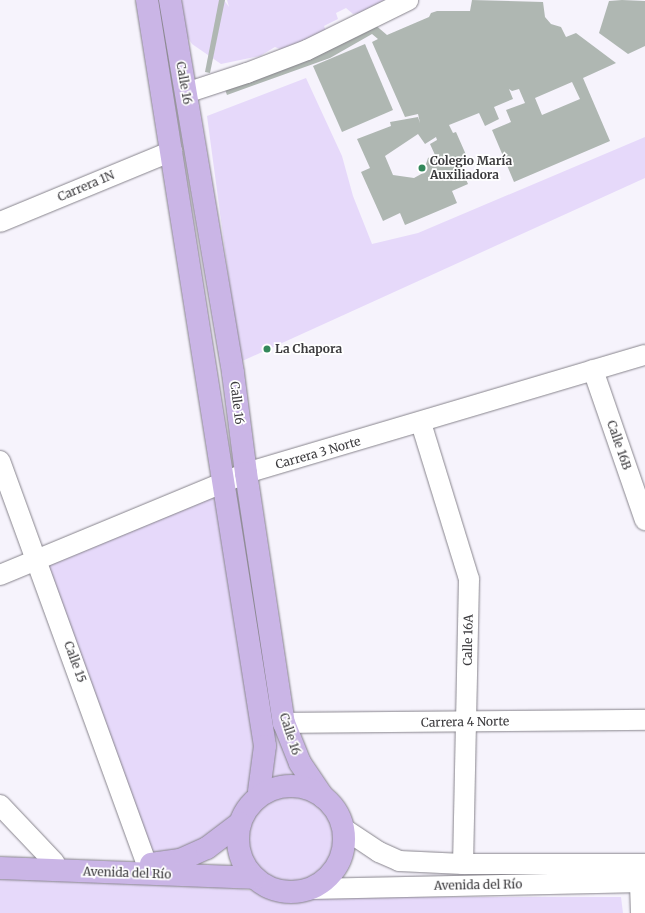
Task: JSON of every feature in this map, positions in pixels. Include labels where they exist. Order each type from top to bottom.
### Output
[{"type":"main road","name":"Calle 16","points":[[147,0],[265,746],[258,795]]},
{"type":"main road","name":"Calle 16","points":[[170,0],[233,373],[246,474],[284,724],[300,763],[323,797]]},
{"type":"main road","points":[[296,786],[323,797],[332,806],[343,828],[344,840],[338,864],[330,874],[310,889],[283,892],[270,888],[255,878],[242,861],[238,848],[240,823],[247,809],[258,795],[276,788],[296,786]]},
{"type":"main road","name":"Avenida del Río","points":[[0,860],[148,864],[180,860],[207,848],[240,823]]},
{"type":"main road","name":"Avenida del Río","points":[[0,868],[255,878]]},
{"type":"street","points":[[186,93],[307,50],[408,0]]},
{"type":"street","name":"Carrera 1N","points":[[0,222],[172,151]]},
{"type":"street","name":"Carrera 3 Norte","points":[[0,575],[246,474],[645,355]]},
{"type":"street","name":"Calle 16B","points":[[593,370],[645,520]]},
{"type":"street","name":"Calle 16A","points":[[421,423],[469,579],[463,864]]},
{"type":"street","name":"Calle 15","points":[[0,461],[148,864]]},
{"type":"street","name":"Carrera 4 Norte","points":[[284,724],[645,720]]},
{"type":"street","points":[[0,805],[54,862]]},
{"type":"street","name":"Avenida del Río","points":[[343,828],[379,852],[399,861],[644,875]]},
{"type":"street","points":[[641,913],[644,875]]},
{"type":"street","name":"Avenida del Río","points":[[310,889],[644,875]]},
{"type":"shaded area","points":[[182,0],[224,0],[229,7],[227,0],[385,0],[360,13],[353,14],[346,8],[336,13],[338,19],[324,26],[327,34],[282,50],[275,47],[260,56],[221,64],[192,44],[179,24]]},
{"type":"shaded area","points":[[306,78],[342,156],[353,196],[372,244],[418,233],[645,137],[645,178],[240,362],[207,116]]},
{"type":"shaded area","points":[[224,481],[259,791],[250,804],[275,788],[305,788],[323,797],[332,805],[343,828],[342,852],[330,875],[310,889],[297,892],[283,892],[258,882],[242,861],[237,835],[147,864],[37,559]]},
{"type":"shaded area","points":[[234,490],[237,490],[272,724],[296,780],[284,780],[268,784]]},
{"type":"shaded area","points":[[0,872],[141,875],[296,897],[621,897],[623,913],[0,913]]},
{"type":"building","points":[[219,0],[225,0],[210,73],[205,72]]},
{"type":"building","points":[[472,0],[543,2],[545,17],[551,24],[561,27],[566,37],[576,33],[616,63],[583,78],[610,141],[514,182],[492,130],[511,122],[506,110],[525,103],[519,89],[512,91],[509,89],[513,99],[494,107],[499,119],[485,126],[479,113],[449,125],[453,133],[456,132],[467,157],[458,161],[468,184],[452,191],[457,203],[405,225],[400,213],[383,221],[361,172],[370,168],[357,139],[391,126],[390,122],[418,117],[420,123],[418,114],[405,117],[372,42],[378,39],[372,34],[330,58],[227,95],[224,87],[373,23],[387,35],[429,17],[431,13],[437,11],[470,11]],"holes":[[[572,82],[580,99],[542,115],[535,98]],[[418,134],[425,144],[436,137],[437,140],[430,144],[435,155],[428,158],[423,173],[414,178],[393,175],[385,156]]]},
{"type":"building","points":[[609,1],[645,1],[645,46],[628,54],[599,33]]},
{"type":"building","points":[[365,44],[393,110],[342,132],[313,66]]},
{"type":"place","name":"Colegio María Auxiliadora","points":[[422,168]]},
{"type":"place","name":"La Chapora","points":[[267,349]]}]
